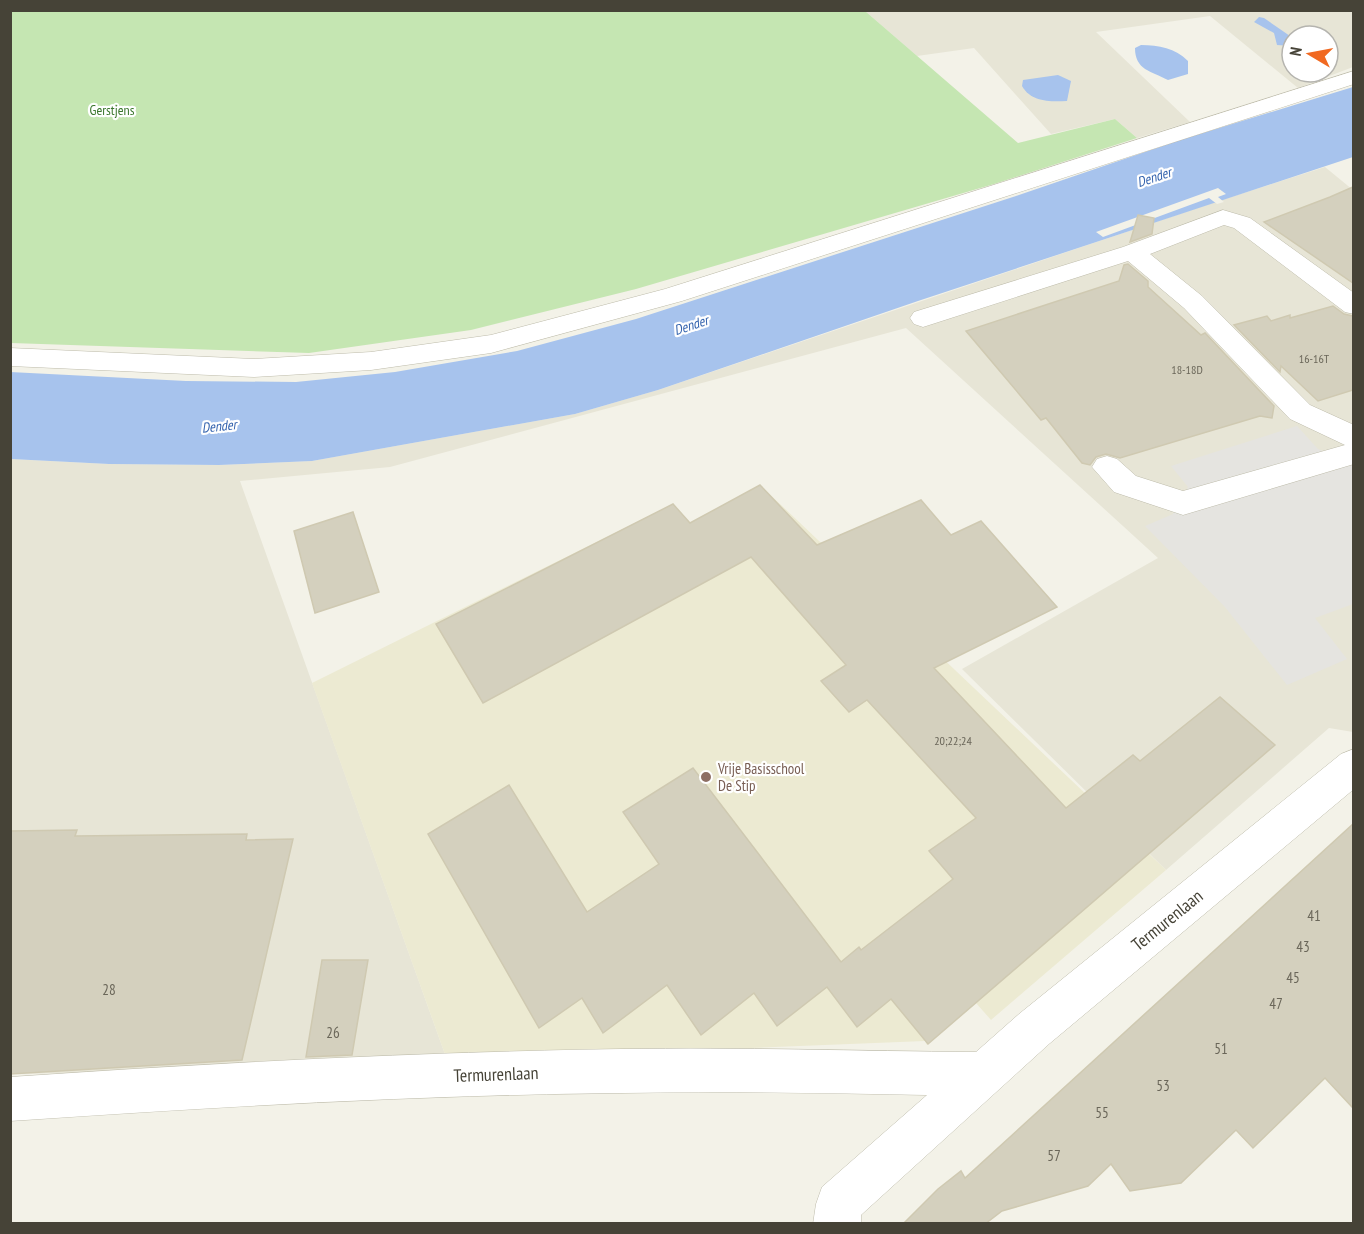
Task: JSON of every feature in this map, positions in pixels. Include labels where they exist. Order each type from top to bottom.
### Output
[{"type":"street","points":[[10,357],[254,368],[371,361],[491,344],[673,295],[1353,77]]},
{"type":"street","points":[[923,318],[1132,252],[1223,217],[1242,223],[1353,306]]},
{"type":"street","points":[[1132,252],[1193,302],[1300,412],[1353,437]]},
{"type":"street","points":[[1107,467],[1125,484],[1183,502],[1353,453]]},
{"type":"street","name":"Termurenlaan","points":[[837,1224],[839,1204],[982,1074],[1353,766]]},
{"type":"street","name":"Termurenlaan","points":[[10,1099],[162,1089],[500,1074],[709,1070],[982,1074]]},
{"type":"shaded area","points":[[865,11],[1353,11],[1353,67],[1340,72],[1340,24],[1280,24],[1280,73],[1210,16],[1096,32],[1190,122],[1137,138],[1115,119],[1051,134],[974,48],[917,56]]},
{"type":"shaded area","points":[[1293,84],[1308,84],[1298,88]]},
{"type":"shaded area","points":[[1325,167],[1353,190],[1353,732],[1329,728],[1166,870],[962,669],[1158,558],[906,328],[390,467],[240,481],[447,1060],[240,1070],[11,1074],[10,459],[109,464],[219,465],[312,461],[575,414],[658,390]]},
{"type":"shaded area","points":[[1297,426],[1318,449],[1353,463],[1353,604],[1315,618],[1347,659],[1287,685],[1225,607],[1145,526],[1173,514],[1188,487],[1171,466]]},
{"type":"shaded area","name":"Vrije Basisschool De Stip","points":[[760,485],[1166,870],[991,1020],[976,1003],[927,1045],[925,1041],[447,1060],[312,683],[661,510],[679,532]]},
{"type":"green space","name":"Gerstjens","points":[[11,10],[865,11],[1018,143],[1115,119],[1137,138],[994,184],[636,289],[471,330],[309,353],[11,343]]},
{"type":"water","points":[[1259,17],[1264,18],[1280,29],[1280,45],[1277,45],[1274,33],[1254,22]]},
{"type":"water","points":[[1141,45],[1160,47],[1178,53],[1188,61],[1188,74],[1168,80],[1145,69],[1136,55],[1135,48]]},
{"type":"water","points":[[1058,75],[1071,81],[1067,101],[1048,101],[1036,98],[1022,86],[1023,80]]},
{"type":"water","name":"Dender","points":[[1353,87],[1353,157],[658,390],[575,414],[312,461],[219,465],[109,464],[11,459],[10,372],[186,381],[296,382],[395,372],[517,351],[636,319],[1016,196],[1180,140]]},
{"type":"pier","points":[[1218,188],[1226,194],[1218,197],[1224,202],[1217,204],[1209,198],[1103,237],[1096,232]]},
{"type":"building","points":[[1353,187],[1353,283],[1264,222]]},
{"type":"building","points":[[1138,215],[1154,218],[1152,234],[1130,242]]},
{"type":"building","points":[[1128,264],[1148,281],[1148,287],[1201,335],[1205,333],[1274,406],[1272,418],[1260,416],[1120,458],[1106,454],[1096,457],[1090,465],[1082,463],[1046,418],[1041,420],[966,331],[1119,281],[1124,265]]},
{"type":"building","points":[[1333,306],[1344,314],[1353,316],[1353,390],[1318,401],[1281,366],[1280,372],[1234,325],[1267,316],[1271,321],[1290,315],[1290,318]]},
{"type":"building","points":[[760,485],[817,545],[921,500],[951,535],[981,521],[1057,607],[934,668],[1066,808],[1133,755],[1140,761],[1220,697],[1275,745],[928,1044],[891,999],[857,1027],[827,987],[777,1026],[754,993],[701,1035],[667,985],[603,1033],[582,998],[539,1028],[428,834],[509,785],[587,912],[659,864],[623,812],[693,768],[841,962],[859,947],[861,950],[953,879],[929,851],[976,818],[867,700],[849,712],[821,681],[846,665],[751,557],[483,703],[436,624],[673,504],[690,523]]},
{"type":"building","points":[[353,512],[379,592],[315,613],[294,531]]},
{"type":"building","points":[[1353,824],[1353,1108],[1325,1078],[1253,1148],[1236,1130],[1181,1183],[1130,1191],[1111,1164],[1088,1186],[1002,1211],[985,1224],[903,1224],[938,1189],[961,1171],[965,1178]]},
{"type":"building","points":[[77,830],[75,836],[247,834],[246,840],[293,839],[242,1060],[10,1074],[10,831]]},
{"type":"building","points":[[322,960],[368,960],[352,1055],[306,1057]]},
{"type":"place","name":"Vrije Basisschool De Stip","points":[[706,777]]}]
